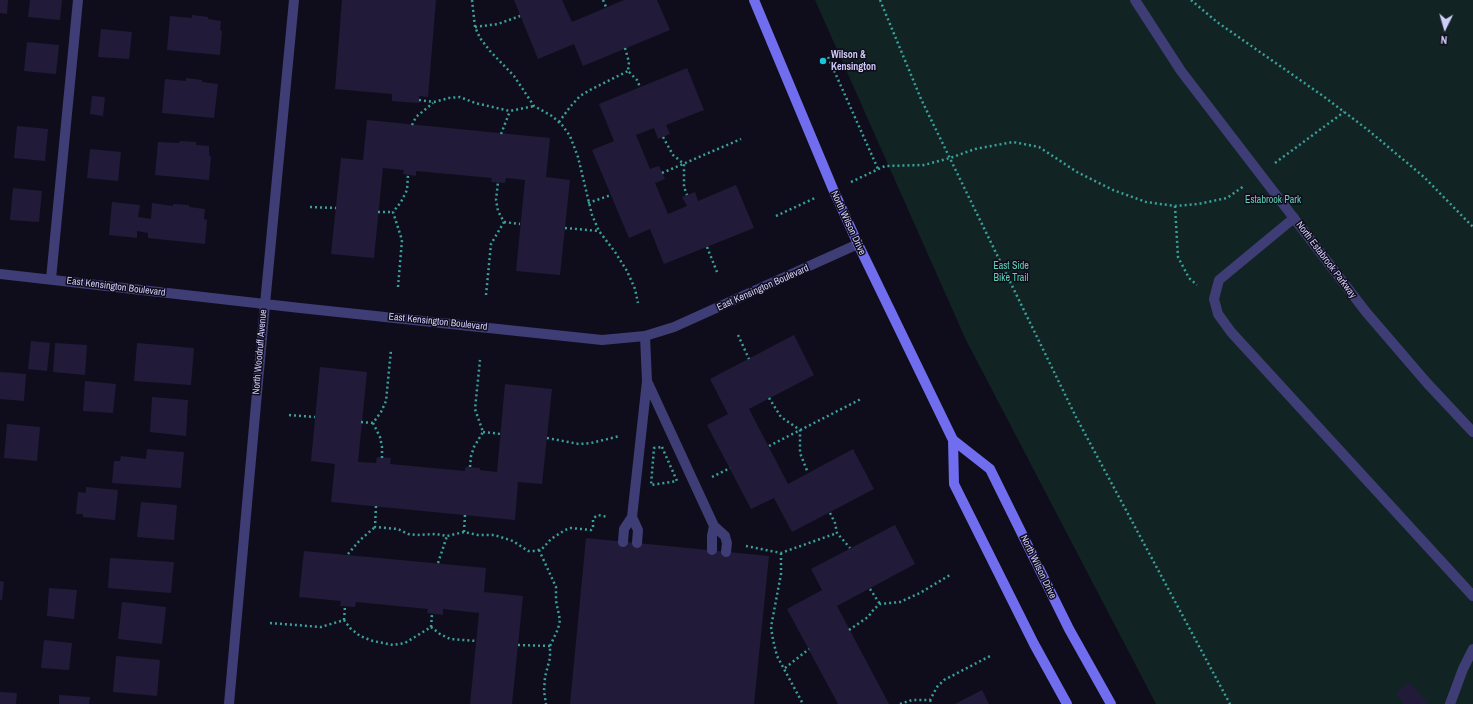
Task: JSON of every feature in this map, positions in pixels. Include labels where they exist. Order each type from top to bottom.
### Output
[{"type":"street","points":[[52,280],[78,0]]},
{"type":"street","name":"North Woodruff Avenue","points":[[229,704],[264,304],[294,0]]},
{"type":"street","name":"North Wilson Drive","points":[[754,0],[833,190],[953,440],[954,484],[1034,644],[1067,704]]},
{"type":"street","name":"North Estabrook Parkway","points":[[1135,0],[1181,71],[1366,312],[1473,432]]},
{"type":"street","points":[[1294,218],[1219,280],[1214,299],[1218,314],[1231,332],[1473,596]]},
{"type":"street","name":"East Kensington Boulevard","points":[[0,274],[602,340],[645,336],[674,327],[858,244]]},
{"type":"street","points":[[623,542],[624,529],[632,517],[647,382],[645,336]]},
{"type":"street","points":[[647,382],[714,526],[725,536],[727,547]]},
{"type":"street","name":"North Wilson Drive","points":[[953,440],[990,469],[1069,630],[1110,704]]},
{"type":"street","points":[[632,517],[638,530],[637,543]]},
{"type":"street","points":[[712,550],[714,526]]},
{"type":"street","points":[[1450,704],[1463,669],[1473,649]]},
{"type":"path","points":[[472,0],[476,27],[480,38],[514,76],[534,106],[559,122],[570,136],[578,157],[588,203],[599,231],[627,271],[635,289],[638,303]]},
{"type":"path","points":[[603,0],[606,8]]},
{"type":"path","points":[[880,0],[921,99],[1076,417],[1230,704]]},
{"type":"path","points":[[1190,0],[1217,22],[1323,96],[1368,130],[1424,177],[1473,227]]},
{"type":"path","points":[[476,27],[498,24],[520,16]]},
{"type":"path","points":[[625,48],[629,62],[628,71]]},
{"type":"path","points":[[828,57],[878,169]]},
{"type":"path","points":[[559,122],[580,96],[628,71]]},
{"type":"path","points":[[628,71],[637,80],[640,87]]},
{"type":"path","points":[[419,100],[434,102],[460,97],[510,111],[534,106]]},
{"type":"path","points":[[412,125],[416,117],[434,102]]},
{"type":"path","points":[[501,134],[510,111]]},
{"type":"path","points":[[862,176],[885,166],[924,165],[975,149],[1013,142],[1040,147],[1077,172],[1113,190],[1146,202],[1175,206],[1198,204],[1227,198],[1344,112]]},
{"type":"path","points":[[663,137],[673,155],[684,164]]},
{"type":"path","points":[[662,173],[741,139]]},
{"type":"path","points":[[684,164],[684,187],[687,196]]},
{"type":"path","points":[[393,212],[401,202],[407,190],[408,175]]},
{"type":"path","points":[[498,182],[496,200],[498,211],[504,222]]},
{"type":"path","points":[[588,203],[611,194]]},
{"type":"path","points":[[776,216],[800,205]]},
{"type":"path","points":[[1175,206],[1178,257],[1189,278],[1214,299]]},
{"type":"path","points":[[310,207],[336,208]]},
{"type":"path","points":[[378,212],[393,212]]},
{"type":"path","points":[[393,212],[402,240],[398,287]]},
{"type":"path","points":[[504,222],[520,224]]},
{"type":"path","points":[[486,295],[491,244],[504,222]]},
{"type":"path","points":[[565,228],[599,231]]},
{"type":"path","points":[[707,247],[717,272]]},
{"type":"path","points":[[738,335],[749,359]]},
{"type":"path","points":[[373,423],[381,412],[386,401],[391,350]]},
{"type":"path","points":[[480,360],[475,409],[483,432]]},
{"type":"path","points":[[769,398],[781,417],[800,430]]},
{"type":"path","points":[[769,446],[861,399]]},
{"type":"path","points":[[289,415],[315,417]]},
{"type":"path","points":[[361,422],[373,423]]},
{"type":"path","points":[[373,423],[380,437],[382,458]]},
{"type":"path","points":[[800,430],[800,453],[808,473]]},
{"type":"path","points":[[483,432],[501,434]]},
{"type":"path","points":[[470,467],[474,447],[483,432]]},
{"type":"path","points":[[547,438],[579,444],[591,443],[625,435]]},
{"type":"path","points":[[662,447],[677,481],[651,485],[654,448],[662,447]]},
{"type":"path","points":[[709,478],[730,468]]},
{"type":"path","points":[[348,554],[375,526],[376,506]]},
{"type":"path","points":[[830,513],[835,523],[837,533],[850,548]]},
{"type":"path","points":[[464,532],[466,515]]},
{"type":"path","points":[[375,526],[394,528],[417,536],[436,534],[447,536],[464,532],[478,535],[494,535],[513,541],[528,550],[539,550],[542,549],[558,533],[571,528],[591,530],[593,528],[593,519],[595,516],[606,516]]},
{"type":"path","points":[[727,547],[751,546],[781,553],[837,533]]},
{"type":"path","points":[[438,563],[447,536]]},
{"type":"path","points":[[539,550],[556,588],[556,601],[560,620],[558,629],[550,646],[550,658],[545,677],[544,691],[546,704]]},
{"type":"path","points":[[781,553],[781,574],[771,627],[777,656],[785,668],[803,704]]},
{"type":"path","points":[[849,630],[868,617],[880,604],[900,602],[950,575]]},
{"type":"path","points":[[870,589],[880,604]]},
{"type":"path","points":[[345,606],[344,620],[350,628],[360,636],[373,641],[393,645],[405,643],[431,627]]},
{"type":"path","points":[[431,627],[432,614]]},
{"type":"path","points":[[270,623],[321,627],[344,620]]},
{"type":"path","points":[[431,627],[450,639],[476,641]]},
{"type":"path","points":[[518,645],[550,646]]},
{"type":"path","points":[[785,668],[809,650]]},
{"type":"path","points":[[930,700],[937,687],[944,680],[992,655]]},
{"type":"path","points":[[900,704],[912,700],[930,700]]},
{"type":"path","points":[[930,700],[932,704]]},
{"type":"green space","name":"Estabrook Park","points":[[815,0],[1473,0],[1473,704],[1156,704],[966,340]]},
{"type":"building","points":[[0,0],[8,0],[7,14],[0,13]]},
{"type":"building","points":[[30,0],[62,0],[60,20],[28,17]]},
{"type":"building","points":[[342,0],[436,0],[428,97],[419,96],[419,103],[392,101],[392,94],[335,89]]},
{"type":"building","points":[[514,0],[562,0],[572,22],[624,0],[657,0],[670,30],[583,66],[574,44],[538,59]]},
{"type":"building","points":[[192,15],[208,17],[208,19],[221,21],[220,30],[222,31],[220,55],[167,50],[170,16],[192,18]]},
{"type":"building","points":[[101,29],[132,32],[129,59],[98,57]]},
{"type":"building","points":[[27,42],[59,45],[56,74],[24,71]]},
{"type":"building","points":[[687,68],[704,110],[666,125],[670,134],[658,139],[654,128],[636,135],[650,169],[659,166],[665,179],[655,183],[668,214],[687,206],[682,197],[695,192],[698,201],[736,185],[754,228],[664,264],[650,229],[629,238],[592,150],[614,141],[599,104]]},
{"type":"building","points":[[186,78],[218,84],[214,118],[162,113],[165,79],[186,81]]},
{"type":"building","points":[[92,96],[105,97],[103,116],[90,114]]},
{"type":"building","points":[[367,120],[550,138],[546,177],[570,180],[560,275],[516,271],[525,180],[506,178],[505,183],[491,182],[492,178],[416,171],[416,176],[403,174],[404,170],[383,168],[374,258],[331,254],[341,158],[363,160]]},
{"type":"building","points":[[17,126],[48,129],[45,161],[14,158]]},
{"type":"building","points":[[180,141],[196,142],[196,145],[209,146],[209,156],[211,156],[209,180],[155,175],[158,142],[179,143]]},
{"type":"building","points":[[90,149],[121,152],[118,181],[87,178]]},
{"type":"building","points":[[13,188],[42,191],[39,222],[10,220]]},
{"type":"building","points":[[112,202],[140,205],[138,217],[151,219],[152,203],[173,206],[173,204],[189,205],[189,207],[205,209],[204,219],[207,220],[205,244],[148,238],[148,233],[137,231],[137,238],[109,235]]},
{"type":"building","points":[[794,335],[814,375],[749,409],[788,484],[853,449],[874,489],[792,532],[774,498],[751,509],[707,425],[728,414],[710,379]]},
{"type":"building","points":[[31,341],[50,343],[47,371],[28,369]]},
{"type":"building","points":[[55,343],[87,345],[85,375],[53,372]]},
{"type":"building","points":[[137,343],[194,348],[191,385],[134,381]]},
{"type":"building","points":[[320,367],[367,372],[358,462],[376,463],[377,457],[391,458],[390,464],[465,471],[465,467],[480,468],[480,470],[497,472],[505,384],[552,389],[542,484],[518,482],[515,520],[331,502],[335,464],[311,461]]},
{"type":"building","points":[[0,372],[26,374],[24,401],[0,399]]},
{"type":"building","points":[[85,381],[116,384],[113,413],[83,411]]},
{"type":"building","points":[[152,397],[188,400],[186,436],[150,432]]},
{"type":"building","points":[[7,424],[40,427],[37,461],[4,458]]},
{"type":"building","points":[[147,449],[184,452],[181,488],[112,483],[114,461],[120,461],[121,456],[146,459]]},
{"type":"building","points":[[86,487],[118,490],[115,520],[83,517],[83,514],[76,514],[78,492],[86,493]]},
{"type":"building","points":[[141,502],[177,505],[174,540],[137,537]]},
{"type":"building","points":[[895,525],[915,564],[837,606],[889,704],[838,704],[787,609],[822,590],[811,569]]},
{"type":"building","points":[[586,538],[769,556],[754,704],[570,704]]},
{"type":"building","points":[[304,551],[486,568],[484,592],[523,596],[512,704],[470,704],[479,613],[443,609],[443,615],[427,613],[428,609],[356,602],[355,607],[340,606],[341,601],[299,597]]},
{"type":"building","points":[[110,558],[174,562],[171,593],[108,588]]},
{"type":"building","points":[[0,581],[4,582],[2,600],[0,600]]},
{"type":"building","points":[[49,588],[77,590],[74,619],[47,616]]},
{"type":"building","points":[[122,602],[166,607],[162,644],[118,639]]},
{"type":"building","points":[[44,640],[72,643],[69,670],[41,668]]},
{"type":"building","points":[[116,656],[160,660],[157,696],[113,692]]},
{"type":"building","points":[[1410,682],[1427,703],[1426,704],[1404,704],[1396,693]]},
{"type":"building","points":[[982,690],[989,704],[955,704]]},
{"type":"building","points":[[0,692],[17,693],[16,704],[0,704]]},
{"type":"building","points":[[59,695],[90,697],[89,704],[59,704]]},
{"type":"place","name":"Wilson & Kensington","points":[[823,61]]},
{"type":"park label","name":"East Side Bike Trail","points":[[1011,272]]}]
